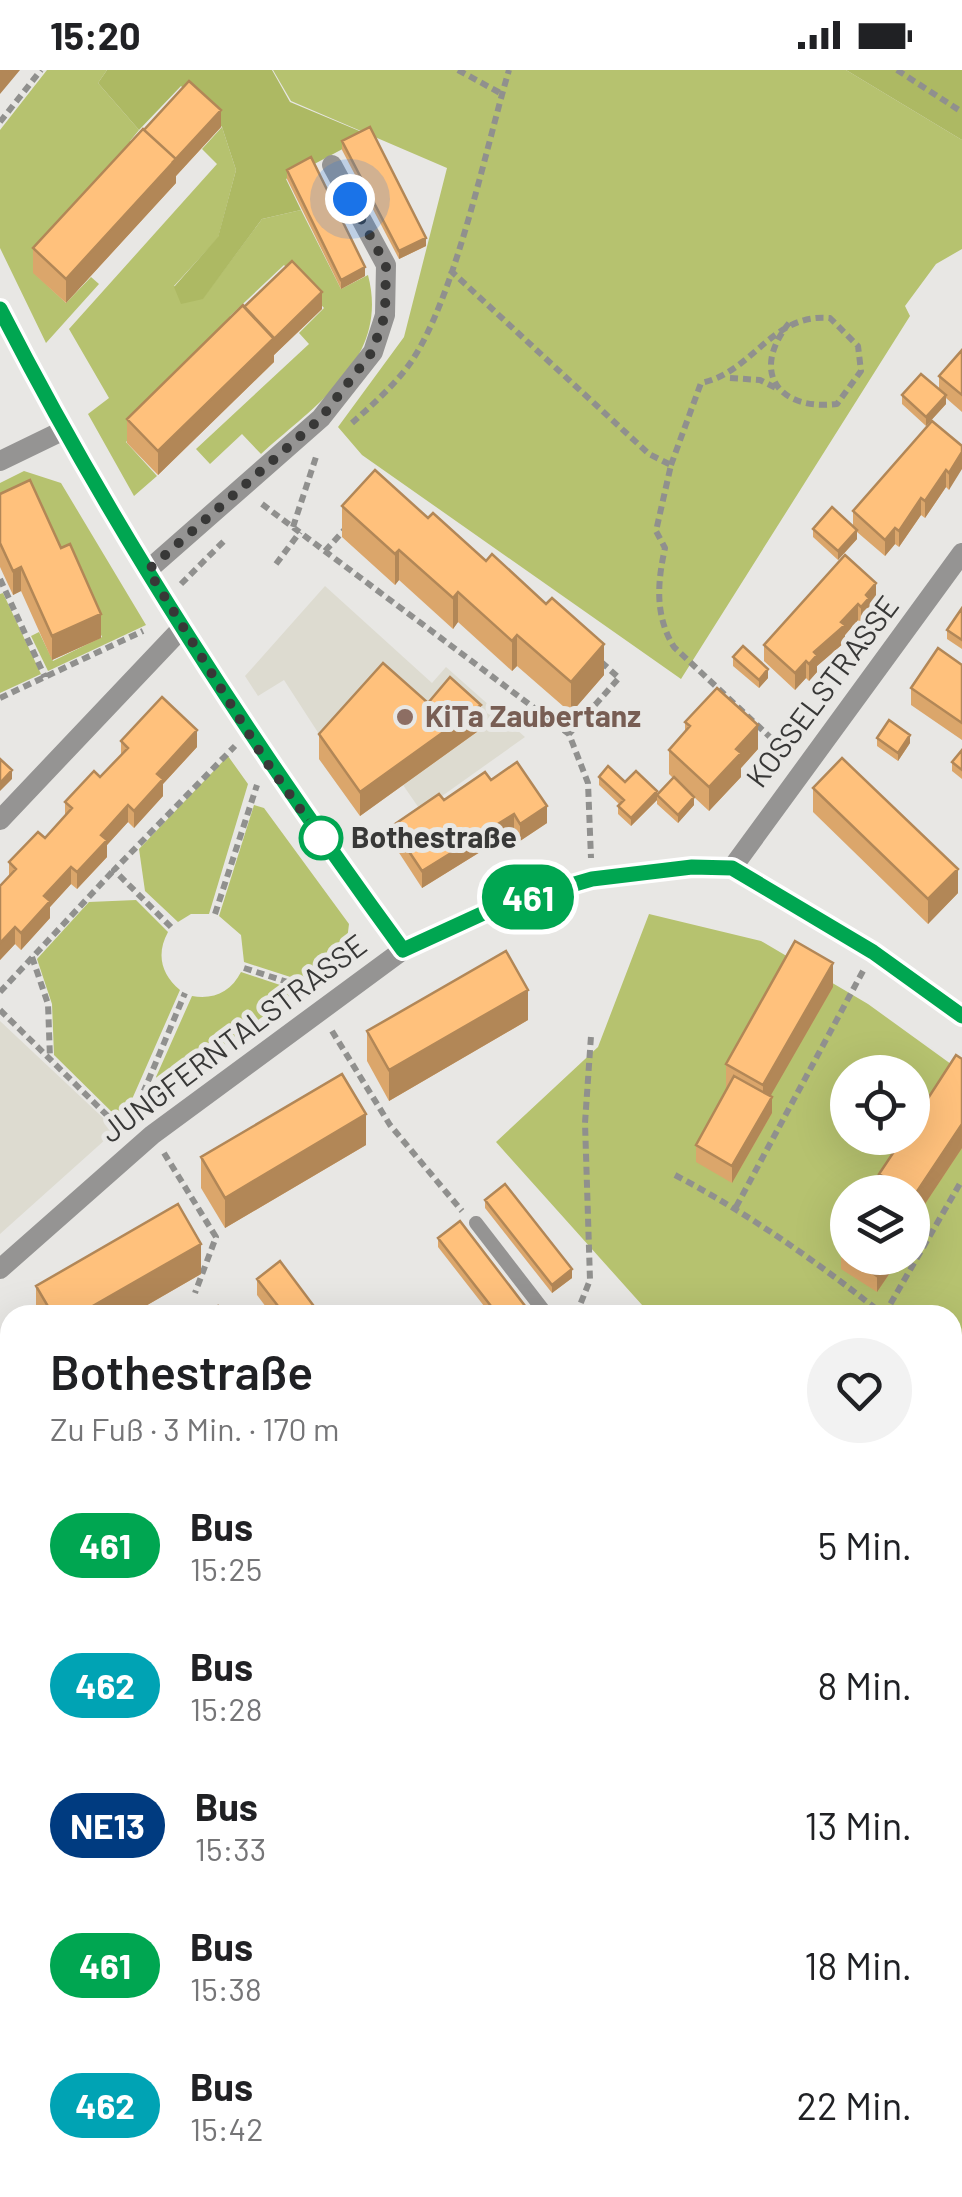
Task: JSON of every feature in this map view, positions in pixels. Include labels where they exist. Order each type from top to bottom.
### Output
[{"type":"street","points":[[148,570],[321,418],[372,352],[385,315],[386,265],[332,166]]},
{"type":"street","points":[[0,309],[62,431],[265,760],[403,950]]},
{"type":"street","points":[[0,461],[62,431]]},
{"type":"street","name":"KOSSELSTRASSE","points":[[732,868],[962,553]]},
{"type":"street","points":[[0,820],[180,622]]},
{"type":"street","name":"JUNGFERNTALSTRASSE","points":[[0,1269],[152,1135],[403,950],[499,906],[592,879],[692,867],[732,868]]},
{"type":"street","points":[[732,868],[873,952],[962,1016]]},
{"type":"lane","points":[[476,1222],[539,1305]]},
{"type":"path","points":[[0,122],[41,70]]},
{"type":"path","points":[[458,70],[502,94]]},
{"type":"path","points":[[896,70],[962,112]]},
{"type":"path","points":[[450,270],[649,454],[671,465]]},
{"type":"path","points":[[728,378],[790,324],[810,316],[830,318],[858,346],[860,371],[837,404],[800,405],[760,380],[728,378],[701,383],[671,465],[656,531],[666,548],[659,578],[661,626],[674,647],[805,770]]},
{"type":"path","points":[[777,388],[770,370],[774,342],[790,324]]},
{"type":"path","points":[[276,564],[297,530],[316,456]]},
{"type":"path","points":[[262,504],[569,734],[588,782],[592,879]]},
{"type":"path","points":[[326,551],[358,514]]},
{"type":"path","points":[[0,580],[45,677]]},
{"type":"path","points":[[0,698],[180,622]]},
{"type":"path","points":[[569,734],[619,678],[593,654]]},
{"type":"path","points":[[0,992],[248,732]]},
{"type":"path","points":[[215,914],[265,760]]},
{"type":"path","points":[[114,870],[171,927]]},
{"type":"path","points":[[736,1207],[873,952]]},
{"type":"path","points":[[32,957],[48,1004],[50,1058]]},
{"type":"path","points":[[244,968],[327,1003],[397,1135],[476,1222]]},
{"type":"path","points":[[0,1010],[126,1134],[185,993]]},
{"type":"path","points":[[580,1305],[590,1280],[585,1123],[590,1036]]},
{"type":"path","points":[[152,1135],[216,1237],[196,1293]]},
{"type":"path","points":[[676,1176],[736,1207],[818,1262],[872,1305]]},
{"type":"path","points":[[890,1305],[962,1180]]},
{"type":"shaded area","name":"KiTa Zaubertanz","points":[[325,586],[432,683],[446,667],[525,737],[421,811],[403,785],[360,816],[319,759],[328,748],[284,680],[258,696],[245,676]]},
{"type":"shaded area","points":[[0,1021],[116,1130],[0,1234]]},
{"type":"green space","points":[[47,70],[107,70],[98,83],[139,130],[130,141],[142,153],[33,272],[66,303],[91,277],[99,284],[46,343],[0,248],[0,130]]},
{"type":"green space","points":[[107,70],[272,70],[290,102],[369,135],[286,179],[301,210],[262,219],[203,299],[181,304],[174,287],[218,237],[236,170],[222,127],[181,86],[139,130],[98,83]]},
{"type":"green space","points":[[273,70],[846,70],[962,140],[962,249],[936,264],[905,306],[910,316],[681,679],[362,455],[338,427],[404,337],[447,168],[291,101]]},
{"type":"green space","points":[[846,70],[962,70],[962,140]]},
{"type":"green space","points":[[222,127],[236,170],[218,238],[174,286],[203,298],[262,219],[301,210],[341,289],[368,275],[372,305],[368,331],[358,355],[325,398],[261,454],[242,434],[210,464],[196,449],[309,344],[299,333],[324,308],[284,265],[230,316],[243,330],[126,442],[157,476],[134,496],[88,414],[109,398],[69,329],[217,164],[202,149]]},
{"type":"green space","points":[[24,471],[61,483],[146,625],[48,671],[31,636],[39,632],[53,661],[102,637],[71,567],[0,517],[0,483]]},
{"type":"green space","points":[[3,593],[41,674],[0,693],[0,594]]},
{"type":"green space","points":[[228,756],[248,784],[209,914],[191,914],[178,922],[145,891],[139,849]]},
{"type":"green space","points":[[254,805],[264,808],[349,924],[345,956],[309,983],[244,962],[241,935],[219,916]]},
{"type":"green space","points":[[136,900],[168,932],[162,963],[180,990],[122,1122],[54,1055],[52,1004],[37,959],[89,902]]},
{"type":"green space","points":[[649,914],[761,941],[868,1004],[962,1072],[962,1305],[642,1305],[496,1142],[598,1047]]},
{"type":"green space","points":[[241,972],[292,989],[289,997],[167,1088],[156,1077],[192,996],[221,993]]},
{"type":"building","points":[[189,81],[221,110],[176,159],[144,130]]},
{"type":"building","points":[[370,127],[426,238],[399,251],[342,141]]},
{"type":"building","points":[[143,129],[176,159],[66,279],[33,248]]},
{"type":"building","points":[[311,157],[365,267],[341,280],[287,170]]},
{"type":"building","points":[[292,261],[322,292],[274,339],[244,307]]},
{"type":"building","points":[[243,305],[274,338],[158,451],[127,419]]},
{"type":"building","points":[[962,350],[962,395],[939,376]]},
{"type":"building","points":[[921,374],[946,395],[926,417],[902,395]]},
{"type":"building","points":[[932,421],[962,446],[962,452],[925,501],[921,498],[899,531],[895,528],[885,540],[853,511]]},
{"type":"building","points":[[375,470],[428,518],[433,513],[486,561],[492,554],[546,604],[552,598],[604,644],[571,682],[517,635],[512,641],[458,592],[453,598],[399,550],[395,554],[342,506]]},
{"type":"building","points":[[30,480],[61,548],[70,544],[101,614],[52,636],[21,567],[13,571],[0,543],[0,494]]},
{"type":"building","points":[[832,507],[857,530],[838,551],[813,529]]},
{"type":"building","points":[[845,555],[876,583],[861,607],[858,604],[841,622],[845,625],[814,652],[817,655],[809,664],[806,661],[795,673],[764,645]]},
{"type":"building","points":[[962,608],[962,640],[947,630]]},
{"type":"building","points":[[743,646],[768,669],[759,680],[733,657]]},
{"type":"building","points":[[938,648],[962,665],[962,723],[911,688]]},
{"type":"building","points":[[383,663],[428,703],[450,677],[481,705],[360,792],[319,734]]},
{"type":"building","points":[[717,688],[758,725],[736,749],[741,753],[709,787],[669,750],[690,726],[685,722]]},
{"type":"building","points":[[162,697],[197,730],[157,774],[163,779],[134,811],[128,805],[101,835],[107,840],[77,872],[71,867],[44,896],[50,901],[21,933],[15,927],[0,943],[0,886],[16,869],[9,862],[38,832],[45,838],[72,808],[65,802],[94,771],[100,777],[128,748],[121,741]]},
{"type":"building","points":[[889,720],[910,735],[898,753],[877,738]]},
{"type":"building","points":[[962,750],[962,770],[952,762]]},
{"type":"building","points":[[842,758],[958,869],[928,899],[813,788]]},
{"type":"building","points":[[0,759],[12,770],[0,783]]},
{"type":"building","points":[[517,762],[547,806],[520,824],[514,814],[422,871],[392,826],[439,794],[444,800],[485,772],[491,780]]},
{"type":"building","points":[[608,766],[625,782],[636,771],[657,791],[631,818],[618,806],[624,800],[599,777]]},
{"type":"building","points":[[674,777],[694,797],[678,815],[657,795]]},
{"type":"building","points":[[795,941],[833,963],[763,1085],[726,1064]]},
{"type":"building","points":[[506,951],[528,990],[389,1070],[367,1031]]},
{"type":"building","points":[[956,1055],[962,1059],[962,1124],[928,1175],[879,1174],[892,1155],[930,1155],[930,1095]]},
{"type":"building","points":[[342,1074],[366,1114],[225,1198],[201,1157]]},
{"type":"building","points":[[734,1076],[772,1097],[732,1166],[696,1145]]},
{"type":"building","points":[[505,1184],[572,1269],[552,1285],[485,1200]]},
{"type":"building","points":[[178,1204],[201,1244],[94,1305],[47,1305],[36,1286]]},
{"type":"building","points":[[460,1221],[524,1305],[490,1305],[438,1238]]},
{"type":"building","points":[[280,1261],[313,1305],[277,1305],[257,1279]]},
{"type":"bus line","name":"461","points":[[0,309],[62,431],[265,760],[403,950],[499,906],[592,879],[692,867],[732,868],[873,952],[962,1016]]},
{"type":"place","name":"KiTa Zaubertanz","points":[[405,717]]},
{"type":"place","name":"Bothestraße","points":[[321,838]]},
{"type":"route","points":[[321,838],[265,760],[148,570],[321,418],[372,352],[385,315],[386,265],[350,199]]}]
